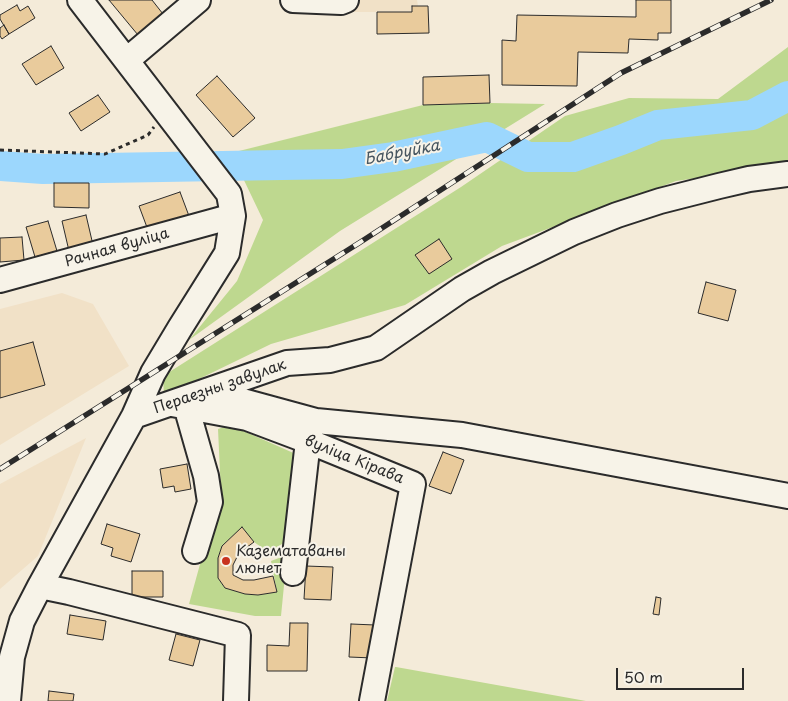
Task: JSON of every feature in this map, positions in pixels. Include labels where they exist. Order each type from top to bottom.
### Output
[{"type":"street","points":[[80,0],[197,151],[231,205]]},
{"type":"street","points":[[127,60],[198,0]]},
{"type":"street","points":[[293,0],[341,2],[346,0]]},
{"type":"street","name":"Пераезны завулак","points":[[134,416],[177,405],[206,391],[287,363],[330,360],[376,348],[462,289],[492,272],[574,232],[617,215],[660,201],[719,186],[749,179],[788,174]]},
{"type":"street","name":"Рачная вуліца","points":[[0,280],[231,205]]},
{"type":"street","name":"Пераезны завулак","points":[[134,416],[153,373],[227,253],[231,205]]},
{"type":"street","points":[[206,391],[316,421],[462,435],[788,496]]},
{"type":"street","points":[[177,405],[206,476],[210,502],[195,551]]},
{"type":"street","name":"вуліца Кірава","points":[[177,405],[247,418],[413,484],[372,701]]},
{"type":"street","points":[[8,701],[12,657],[22,621],[134,416]]},
{"type":"street","points":[[292,573],[308,441]]},
{"type":"street","points":[[0,633],[40,586]]},
{"type":"street","points":[[40,586],[238,635],[236,701]]},
{"type":"path","points":[[0,150],[106,154],[148,135],[166,111]]},
{"type":"shaded area","points":[[341,0],[417,0],[418,6],[412,6],[412,12],[342,12]]},
{"type":"shaded area","points":[[62,293],[93,304],[129,366],[0,445],[0,309]]},
{"type":"shaded area","points":[[86,438],[38,556],[0,589],[0,484]]},
{"type":"green space","points":[[788,47],[788,165],[676,181],[502,246],[405,305],[271,344],[164,396],[163,376],[461,187],[565,116],[629,98],[718,99]]},
{"type":"green space","points":[[545,104],[340,231],[189,340],[237,281],[263,220],[231,153],[423,105]]},
{"type":"green space","points":[[230,425],[298,455],[289,540],[268,552],[254,542],[242,528],[222,546],[218,558],[218,578],[225,588],[245,594],[258,595],[277,592],[271,561],[287,555],[281,616],[255,616],[189,604],[221,494],[218,429]]},
{"type":"green space","points":[[396,667],[586,701],[387,701]]},
{"type":"building","points":[[109,0],[152,0],[163,14],[138,35]]},
{"type":"building","points":[[636,0],[671,0],[671,33],[658,33],[658,40],[629,39],[628,53],[578,52],[577,86],[502,85],[502,40],[516,41],[517,15],[636,17]]},
{"type":"building","points":[[17,5],[20,11],[28,6],[35,18],[9,34],[0,19],[0,15]]},
{"type":"building","points":[[412,6],[428,6],[429,33],[377,34],[377,12],[412,12]]},
{"type":"building","points":[[4,25],[9,34],[2,39],[0,28]]},
{"type":"building","points":[[51,46],[64,68],[36,85],[22,64]]},
{"type":"building","points":[[489,75],[490,103],[423,105],[423,77]]},
{"type":"building","points":[[217,76],[255,118],[233,137],[196,95]]},
{"type":"building","points":[[98,95],[110,112],[81,131],[69,113]]},
{"type":"building","points":[[54,183],[89,183],[89,208],[54,207]]},
{"type":"building","points":[[180,192],[189,216],[148,230],[139,206]]},
{"type":"building","points":[[86,215],[93,245],[69,251],[62,221]]},
{"type":"building","points":[[48,221],[57,251],[35,257],[26,227]]},
{"type":"building","points":[[22,237],[24,260],[0,262],[0,238]]},
{"type":"building","points":[[439,239],[452,259],[429,274],[415,255]]},
{"type":"building","points":[[706,282],[736,290],[728,321],[698,313]]},
{"type":"building","points":[[33,342],[45,385],[0,398],[0,351]]},
{"type":"building","points":[[443,452],[464,460],[451,494],[429,486]]},
{"type":"building","points":[[187,464],[191,489],[175,492],[174,486],[163,488],[160,469]]},
{"type":"building","points":[[107,524],[140,534],[131,562],[111,556],[113,548],[101,544]]},
{"type":"building","name":"Казематаваны люнет","points":[[242,527],[254,542],[239,553],[233,565],[233,575],[243,580],[273,576],[277,592],[258,595],[245,594],[225,588],[218,578],[218,558],[222,546]]},
{"type":"building","points":[[306,566],[333,567],[331,600],[304,599]]},
{"type":"building","points":[[132,571],[163,571],[163,597],[132,597]]},
{"type":"building","points":[[656,597],[661,598],[659,615],[653,614]]},
{"type":"building","points":[[70,615],[106,621],[103,640],[67,634]]},
{"type":"building","points":[[290,623],[308,623],[307,671],[267,671],[267,645],[289,646]]},
{"type":"building","points":[[351,624],[375,625],[373,658],[349,657]]},
{"type":"building","points":[[176,634],[200,640],[193,666],[169,660]]},
{"type":"building","points":[[49,691],[74,694],[73,701],[48,701]]},
{"type":"waterway","name":"Бабруйка","points":[[0,166],[43,169],[342,164],[393,157],[487,137],[528,157],[573,157],[658,125],[752,115],[788,96]]},
{"type":"railway","points":[[0,469],[359,243],[621,73],[771,0]]},
{"type":"place","name":"Казематаваны люнет","points":[[226,561]]}]
